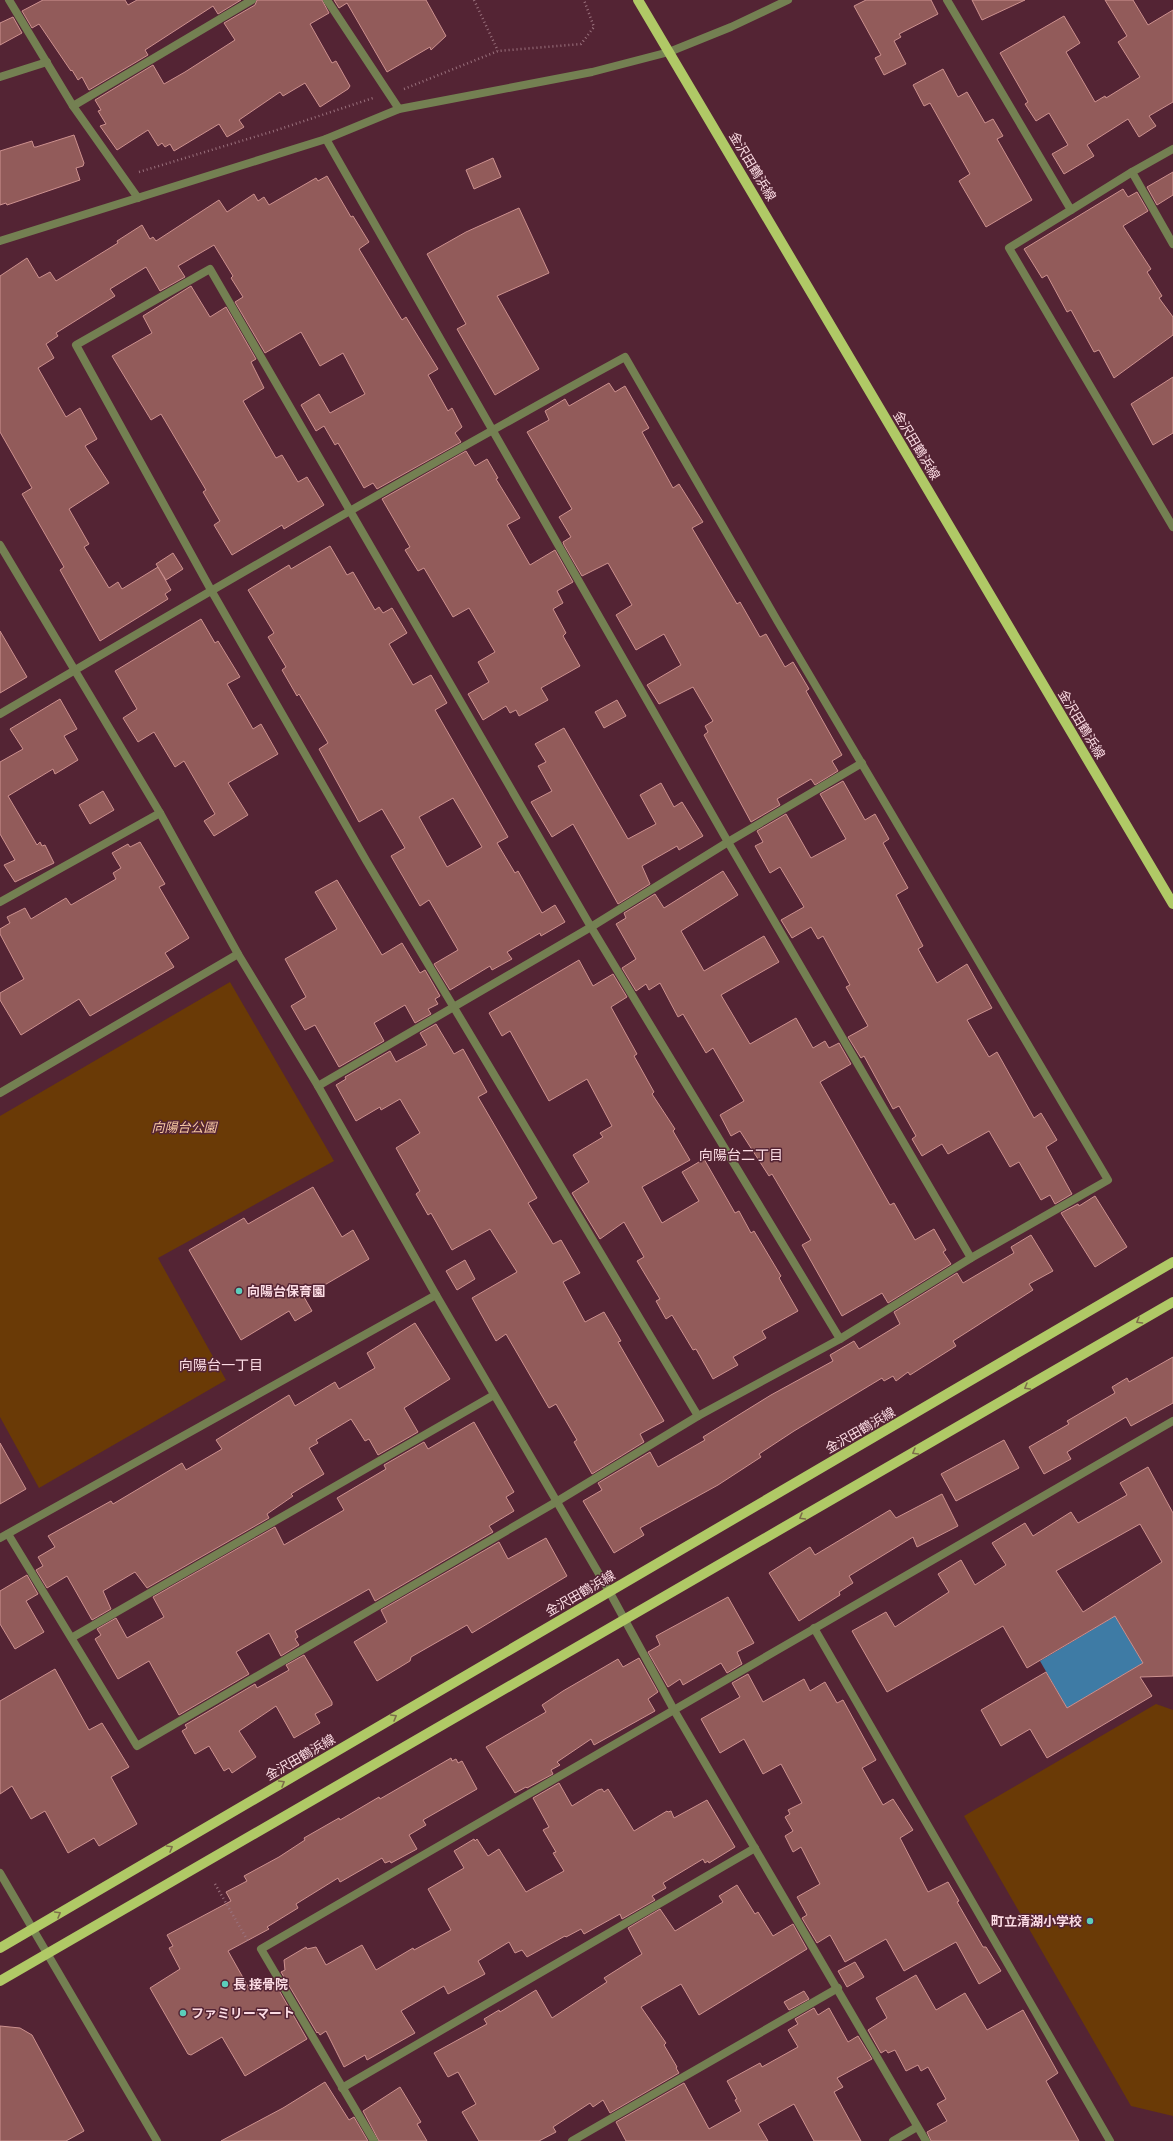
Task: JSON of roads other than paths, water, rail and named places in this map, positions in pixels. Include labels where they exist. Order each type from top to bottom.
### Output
[{"type":"main road","name":"金沢田鶴浜線","points":[[638,0],[1173,904]]},
{"type":"main road","name":"金沢田鶴浜線","points":[[0,1948],[1173,1262]]},
{"type":"main road","points":[[0,1981],[1173,1302]]},
{"type":"street","points":[[73,106],[252,0]]},
{"type":"street","points":[[327,0],[399,109]]},
{"type":"street","points":[[0,241],[326,139],[399,109],[592,72],[669,52],[731,27],[788,0]]},
{"type":"street","points":[[947,0],[1071,210]]},
{"type":"street","points":[[13,1],[73,106],[138,198]]},
{"type":"street","points":[[0,77],[47,62]]},
{"type":"street","points":[[326,139],[491,430],[728,842],[971,1258]]},
{"type":"street","points":[[1173,149],[1132,172],[1009,248],[1173,527]]},
{"type":"street","points":[[1132,172],[1173,244]]},
{"type":"street","points":[[698,1416],[367,862],[211,590],[76,345],[210,269],[590,927],[840,1339]]},
{"type":"street","points":[[0,714],[211,590],[350,512],[491,430],[624,357],[1108,1180],[971,1258],[840,1339],[698,1416],[556,1502],[137,1746],[73,1637],[8,1534]]},
{"type":"street","points":[[0,546],[160,812],[238,954],[318,1086],[436,1295],[609,1591],[674,1710],[838,1988],[926,2141]]},
{"type":"street","points":[[318,1086],[590,927],[728,842],[862,763]]},
{"type":"street","points":[[0,902],[160,812]]},
{"type":"street","points":[[0,1093],[238,954]]},
{"type":"street","points":[[0,1538],[436,1295]]},
{"type":"street","points":[[73,1637],[494,1395]]},
{"type":"street","points":[[374,2141],[261,1949],[1173,1421]]},
{"type":"street","points":[[814,1628],[1110,2141]]},
{"type":"street","points":[[342,2088],[755,1848]]},
{"type":"street","points":[[0,1874],[158,2141]]},
{"type":"street","points":[[572,2141],[838,1988]]},
{"type":"street","points":[[892,2141],[918,2127]]},
{"type":"water","points":[[1115,1616],[1143,1663],[1067,1708],[1040,1661]]},
{"type":"place","name":"向陽台保育園","points":[[239,1291]]},
{"type":"place","name":"町立清湖小学校","points":[[1090,1921]]},
{"type":"place","name":"長 接骨院","points":[[225,1984]]},
{"type":"place","name":"ファミリーマート","points":[[183,2013]]},
{"type":"district","name":"向陽台二丁目","points":[[741,1155]]},
{"type":"district","name":"向陽台一丁目","points":[[221,1365]]},
{"type":"park label","name":"向陽台公園","points":[[184,1127]]}]
